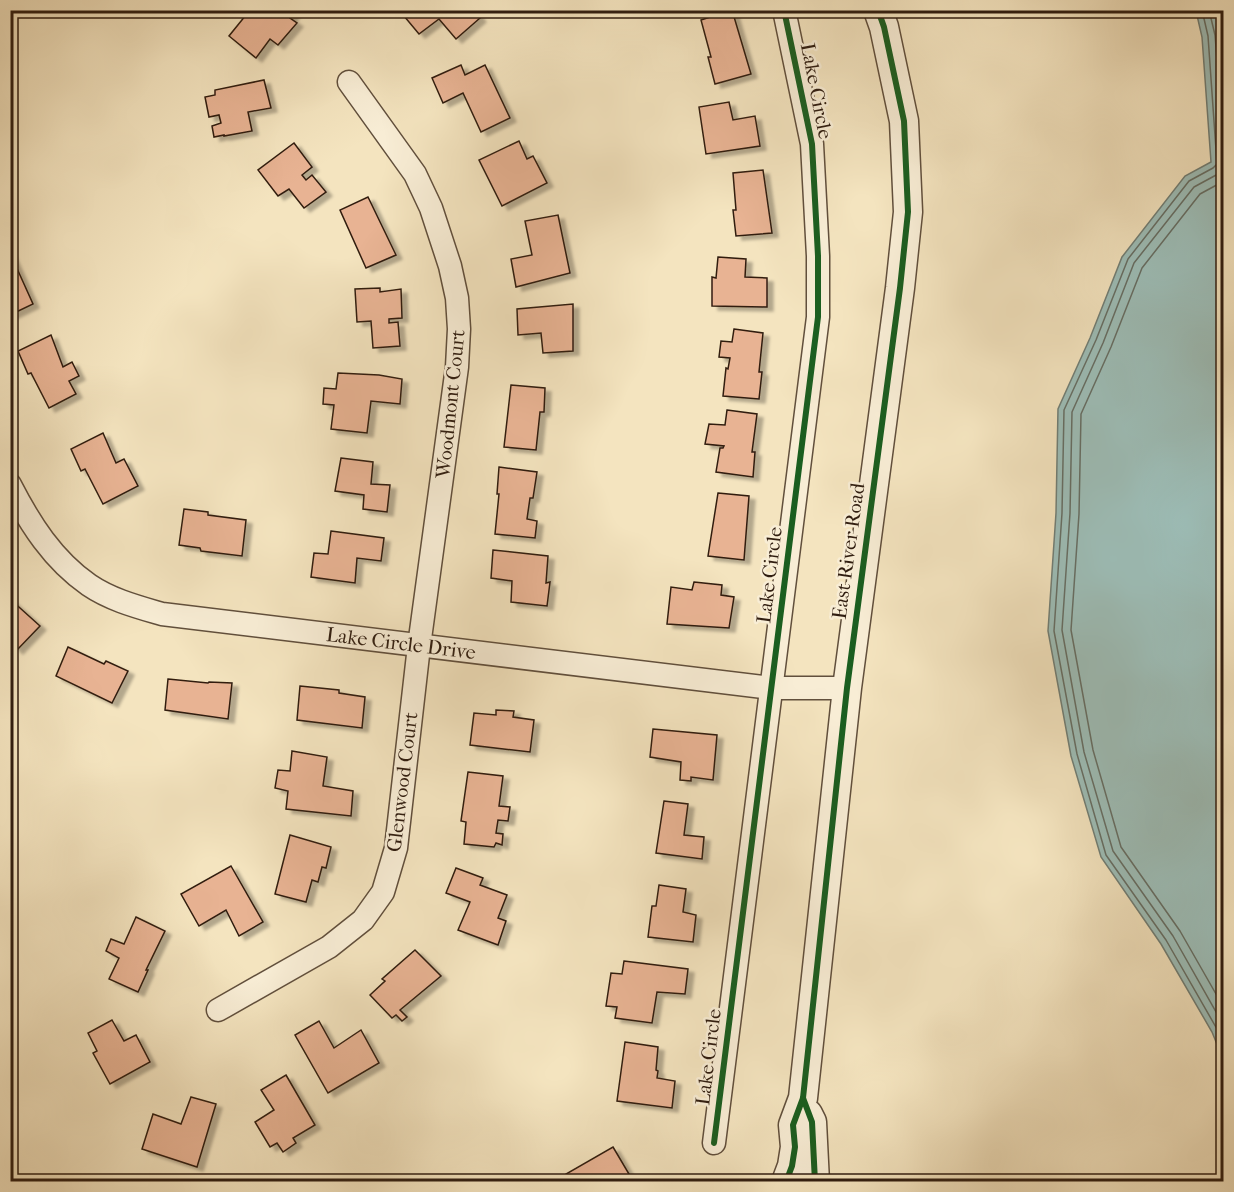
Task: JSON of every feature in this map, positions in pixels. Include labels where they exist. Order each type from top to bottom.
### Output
[{"type":"street","name":"Lake Circle","points":[[714,1143],[818,317],[818,256],[812,144],[784,10]]},
{"type":"street","name":"East River Road","points":[[786,1182],[792,1166],[795,1147],[793,1125],[803,1098],[847,688],[908,212],[904,120],[884,27],[878,10]]},
{"type":"street","name":"Woodmont Court","points":[[349,82],[415,174],[443,241],[457,298],[459,329],[457,367],[419,646]]},
{"type":"street","name":"Lake Circle Drive","points":[[10,485],[46,545],[70,570],[91,586],[114,598],[162,614],[771,688],[847,688]]},
{"type":"street","name":"Glenwood Court","points":[[218,1010],[329,947],[363,920],[383,892],[396,848],[419,646]]},
{"type":"street","name":"East River Road","points":[[803,1098],[812,1122],[815,1182]]},
{"type":"water","points":[[1196,11],[1224,11],[1223,1059],[1212,1032],[1161,944],[1101,857],[1071,756],[1048,631],[1056,513],[1058,409],[1090,338],[1122,257],[1185,176],[1211,162],[1202,37]]},
{"type":"building","points":[[250,10],[296,10],[290,18],[297,23],[278,45],[270,39],[256,58],[229,36]]},
{"type":"building","points":[[399,10],[473,10],[480,18],[456,39],[439,19],[419,34]]},
{"type":"building","points":[[732,10],[751,74],[715,84],[708,57],[711,57],[701,20]]},
{"type":"building","points":[[461,65],[465,75],[485,65],[510,118],[481,132],[463,93],[443,103],[432,78]]},
{"type":"building","points":[[264,80],[271,108],[248,112],[252,131],[214,137],[212,126],[221,123],[219,115],[209,117],[205,97],[215,95],[215,90]]},
{"type":"building","points":[[729,102],[733,120],[755,116],[760,146],[706,154],[699,107]]},
{"type":"building","points":[[519,141],[527,159],[533,156],[547,183],[502,206],[479,160]]},
{"type":"building","points":[[294,143],[312,167],[302,175],[306,180],[312,175],[326,192],[304,208],[289,189],[278,196],[258,170]]},
{"type":"building","points":[[763,170],[772,233],[736,236],[733,173]]},
{"type":"building","points":[[368,197],[396,255],[366,268],[340,210]]},
{"type":"building","points":[[558,215],[570,273],[516,287],[511,259],[532,255],[525,221]]},
{"type":"building","points":[[10,253],[33,304],[10,315]]},
{"type":"building","points":[[718,257],[746,259],[745,277],[767,278],[767,307],[712,306],[712,277],[716,278]]},
{"type":"building","points":[[380,288],[380,292],[401,289],[402,318],[389,319],[389,323],[398,322],[400,346],[373,348],[371,321],[357,322],[355,289]]},
{"type":"building","points":[[573,304],[573,351],[543,353],[541,333],[518,335],[517,309]]},
{"type":"building","points":[[734,329],[763,333],[759,399],[723,396],[726,368],[728,369],[730,358],[719,357],[721,341],[732,342]]},
{"type":"building","points":[[51,335],[63,367],[72,362],[79,376],[69,381],[76,394],[49,408],[31,373],[28,374],[18,351]]},
{"type":"building","points":[[338,373],[379,375],[402,379],[400,404],[371,401],[367,433],[331,429],[334,405],[323,404],[324,388],[336,389]]},
{"type":"building","points":[[511,385],[545,388],[544,412],[540,412],[536,450],[504,447]]},
{"type":"building","points":[[727,410],[757,414],[752,452],[755,452],[753,477],[716,472],[720,448],[724,446],[705,444],[709,424],[725,425]]},
{"type":"building","points":[[103,433],[116,463],[124,459],[138,486],[103,504],[85,469],[81,471],[71,449]]},
{"type":"building","points":[[341,458],[373,462],[371,484],[390,485],[387,512],[363,509],[364,495],[335,491]]},
{"type":"building","points":[[499,467],[537,472],[527,519],[537,521],[535,538],[495,534]]},
{"type":"building","points":[[718,493],[749,496],[744,560],[708,556]]},
{"type":"building","points":[[184,509],[246,520],[242,556],[201,551],[200,548],[179,545]]},
{"type":"building","points":[[331,531],[384,538],[381,561],[357,558],[355,583],[311,577],[314,553],[328,554]]},
{"type":"building","points":[[493,550],[548,556],[546,583],[550,582],[547,606],[511,602],[512,581],[491,578]]},
{"type":"building","points":[[694,582],[722,585],[721,595],[734,597],[729,628],[667,624],[671,587],[692,590]]},
{"type":"building","points":[[10,599],[40,626],[17,650],[10,643]]},
{"type":"building","points":[[68,647],[104,664],[106,661],[128,671],[112,703],[56,676]]},
{"type":"building","points":[[168,679],[232,683],[228,719],[165,710]]},
{"type":"building","points":[[300,686],[339,690],[339,693],[365,697],[362,728],[297,720]]},
{"type":"building","points":[[496,710],[514,711],[513,717],[534,720],[530,752],[470,745],[474,713],[496,715]]},
{"type":"building","points":[[653,729],[717,735],[713,780],[691,777],[691,781],[680,780],[681,762],[650,757]]},
{"type":"building","points":[[292,751],[327,757],[323,786],[353,791],[351,816],[286,809],[288,791],[275,788],[278,770],[290,771]]},
{"type":"building","points":[[468,772],[503,776],[499,806],[510,807],[508,821],[498,820],[496,833],[503,834],[502,845],[496,843],[494,847],[464,844],[466,822],[461,821]]},
{"type":"building","points":[[664,801],[688,804],[684,835],[704,837],[702,859],[656,853]]},
{"type":"building","points":[[290,835],[331,847],[326,868],[322,867],[318,882],[312,880],[306,902],[275,894]]},
{"type":"building","points":[[231,866],[263,922],[239,936],[226,910],[199,926],[181,894]]},
{"type":"building","points":[[456,868],[483,878],[480,885],[507,895],[498,918],[506,921],[498,945],[458,930],[470,902],[446,893]]},
{"type":"building","points":[[659,885],[686,889],[683,912],[696,915],[693,942],[648,937],[652,906],[656,906]]},
{"type":"building","points":[[136,917],[165,931],[138,992],[109,979],[119,958],[106,951],[111,939],[124,944]]},
{"type":"building","points":[[415,950],[441,976],[400,1010],[407,1017],[402,1021],[396,1015],[392,1018],[370,995],[385,981],[382,979]]},
{"type":"building","points":[[624,961],[688,969],[685,994],[657,992],[652,1023],[615,1018],[617,1007],[606,1006],[611,973],[622,974]]},
{"type":"building","points":[[112,1020],[124,1041],[136,1035],[150,1062],[110,1084],[93,1053],[97,1051],[88,1033]]},
{"type":"building","points":[[319,1021],[334,1048],[361,1030],[379,1063],[328,1093],[295,1035]]},
{"type":"building","points":[[625,1042],[658,1047],[657,1078],[675,1081],[672,1108],[617,1101]]},
{"type":"building","points":[[286,1075],[315,1125],[293,1138],[296,1143],[283,1152],[277,1143],[270,1147],[255,1122],[274,1110],[261,1090]]},
{"type":"building","points":[[191,1097],[216,1104],[197,1167],[142,1149],[153,1114],[181,1124]]},
{"type":"building","points":[[613,1147],[629,1174],[616,1182],[570,1182],[566,1174]]},
{"type":"cycle path","points":[[714,1143],[818,317],[818,256],[812,144],[784,10]]},
{"type":"cycle path","points":[[786,1182],[792,1166],[795,1147],[793,1125],[803,1098],[847,688],[908,212],[904,121],[884,27],[878,10]]},
{"type":"cycle path","points":[[803,1098],[812,1122],[815,1182]]}]
